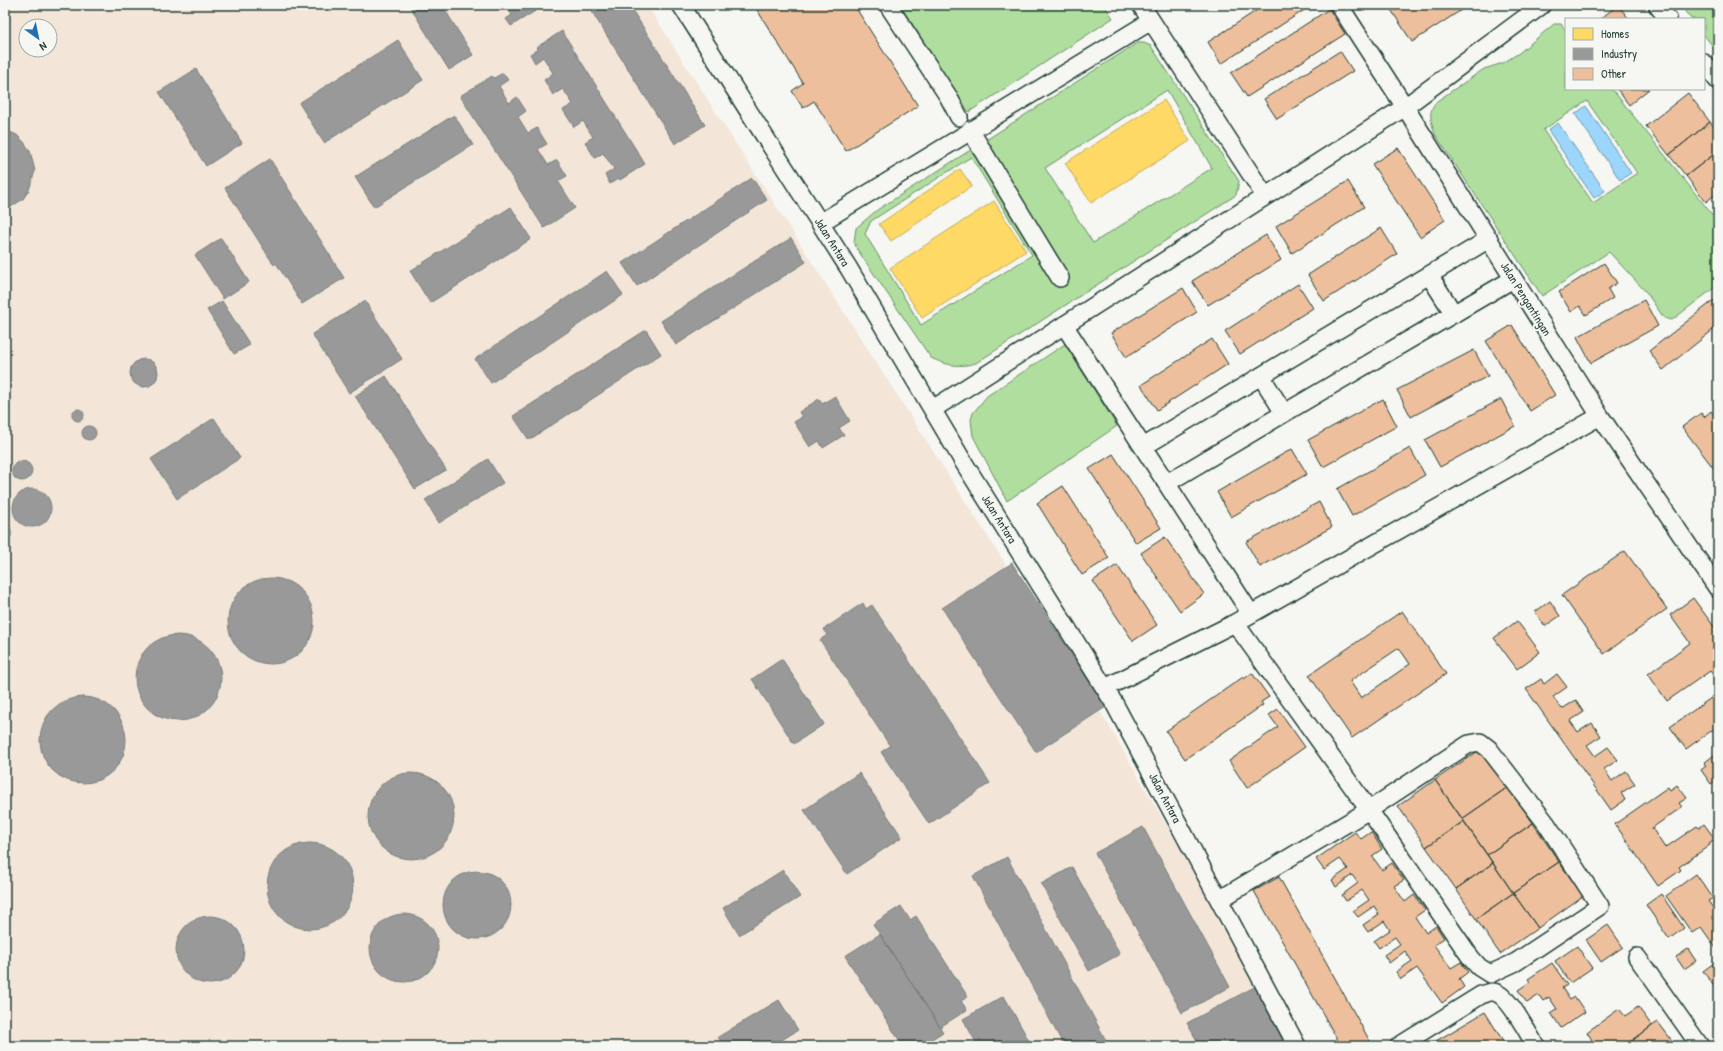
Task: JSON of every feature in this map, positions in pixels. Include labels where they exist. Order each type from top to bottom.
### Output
[{"type":"street","name":"Jalan Antara","points":[[681,5],[820,223],[933,409],[964,463],[1105,688],[1297,1046]]},
{"type":"street","points":[[888,5],[948,96],[958,117]]},
{"type":"street","points":[[1141,5],[1265,196]]},
{"type":"street","name":"Jalan Pengantingan","points":[[1339,5],[1600,416],[1718,588]]},
{"type":"street","points":[[933,409],[1405,107],[1542,5]]},
{"type":"street","points":[[1657,5],[1667,18]]},
{"type":"street","points":[[820,223],[970,130],[1151,21]]},
{"type":"street","points":[[1705,64],[1718,81]]},
{"type":"street","points":[[970,130],[1060,278]]},
{"type":"street","points":[[1143,447],[1489,240]]},
{"type":"street","points":[[1429,275],[1454,314]]},
{"type":"street","points":[[1167,483],[1513,279]]},
{"type":"street","points":[[1064,325],[1251,614]]},
{"type":"street","points":[[1261,376],[1284,413]]},
{"type":"street","points":[[1105,688],[1235,623],[1600,416]]},
{"type":"street","points":[[1219,900],[1369,810],[1458,751],[1470,744],[1480,742],[1489,749],[1546,823],[1600,906],[1516,962],[1490,974],[1479,967],[1471,958],[1369,810],[1235,623]]},
{"type":"street","points":[[1636,957],[1700,1046]]},
{"type":"street","points":[[1399,1046],[1481,995],[1493,992],[1502,995],[1509,1002],[1536,1046]]},
{"type":"shaded area","points":[[5,5],[647,5],[1108,724],[1294,1046],[5,1046]]},
{"type":"green space","points":[[900,5],[1104,5],[1113,18],[969,112]]},
{"type":"green space","points":[[1680,5],[1718,5],[1718,53],[1705,36],[1705,18],[1690,18]]},
{"type":"green space","points":[[1554,24],[1561,24],[1565,29],[1565,90],[1613,90],[1718,222],[1718,285],[1672,320],[1664,318],[1646,292],[1609,252],[1542,296],[1435,134],[1431,121],[1432,109],[1437,101],[1484,69],[1503,63],[1519,53]],"holes":[[[1587,101],[1637,173],[1593,203],[1543,130]]]},
{"type":"green space","points":[[1137,43],[1144,43],[1151,46],[1239,181],[1236,195],[976,363],[970,365],[947,364],[931,358],[857,249],[854,242],[856,228],[877,210]],"holes":[[[1167,90],[1212,168],[1093,243],[1045,168]],[[971,157],[1032,255],[921,325],[865,234],[871,221]]]},
{"type":"green space","points":[[1065,344],[1117,426],[1007,501],[973,436],[971,420],[973,413],[987,396]]},
{"type":"water","points":[[1586,106],[1631,173],[1620,180],[1575,114]]},
{"type":"water","points":[[1558,123],[1605,191],[1594,198],[1548,130]]},
{"type":"building: Homes","points":[[1164,100],[1190,141],[1091,203],[1065,163]]},
{"type":"building: Homes","points":[[960,169],[972,186],[891,241],[879,224]]},
{"type":"building: Homes","points":[[994,201],[1026,251],[922,318],[890,268]]},
{"type":"building: Industry","points":[[409,5],[442,5],[473,55],[449,70]]},
{"type":"building: Industry","points":[[505,5],[545,5],[511,26],[506,19],[512,15]]},
{"type":"building: Industry","points":[[603,5],[629,5],[705,125],[675,144],[592,12]]},
{"type":"building: Industry","points":[[562,31],[645,164],[620,180],[619,178],[610,184],[605,175],[614,169],[603,153],[595,158],[585,142],[593,137],[583,121],[574,127],[563,110],[573,104],[563,89],[553,95],[544,80],[553,73],[543,57],[535,63],[530,54],[538,49],[537,47]]},
{"type":"building: Industry","points":[[398,40],[423,80],[324,143],[299,103]]},
{"type":"building: Industry","points":[[196,69],[242,143],[206,166],[159,92]]},
{"type":"building: Industry","points":[[503,73],[508,80],[499,86],[509,103],[517,97],[526,111],[518,117],[528,133],[537,128],[547,144],[538,149],[548,165],[557,160],[567,176],[558,181],[575,208],[544,228],[460,96],[492,76],[494,78]]},
{"type":"building: Industry","points":[[454,115],[473,145],[374,207],[355,177]]},
{"type":"building: Industry","points":[[5,130],[17,135],[24,142],[30,151],[35,171],[29,190],[23,199],[5,211]]},
{"type":"building: Industry","points":[[270,159],[344,278],[302,304],[276,263],[274,265],[225,188]]},
{"type":"building: Industry","points":[[752,178],[767,200],[637,286],[622,263]]},
{"type":"building: Industry","points":[[511,207],[531,239],[430,303],[410,271]]},
{"type":"building: Industry","points":[[221,238],[249,282],[223,299],[195,255]]},
{"type":"building: Industry","points":[[791,238],[806,262],[676,345],[661,321]]},
{"type":"building: Industry","points":[[607,271],[623,295],[491,383],[475,359]]},
{"type":"building: Industry","points":[[222,301],[250,345],[234,354],[207,310]]},
{"type":"building: Industry","points":[[365,301],[402,359],[349,393],[312,334]]},
{"type":"building: Industry","points":[[646,330],[661,354],[529,440],[513,416]]},
{"type":"building: Industry","points":[[144,359],[154,363],[158,373],[154,383],[144,387],[134,383],[130,373],[134,363]]},
{"type":"building: Industry","points":[[386,376],[446,470],[415,489],[355,396]]},
{"type":"building: Industry","points":[[835,396],[850,421],[839,428],[844,435],[823,448],[819,441],[810,447],[794,422],[802,417],[799,412],[819,399],[822,404]]},
{"type":"building: Industry","points":[[76,409],[80,409],[84,415],[80,421],[76,421],[72,417],[72,413]]},
{"type":"building: Industry","points":[[214,418],[240,458],[177,499],[151,459]]},
{"type":"building: Industry","points":[[86,426],[92,426],[96,430],[96,436],[92,440],[86,440],[82,436],[82,430]]},
{"type":"building: Industry","points":[[488,459],[503,483],[439,523],[425,500]]},
{"type":"building: Industry","points":[[22,461],[29,464],[32,471],[29,478],[22,481],[15,478],[12,471],[15,464]]},
{"type":"building: Industry","points":[[32,489],[42,492],[48,498],[51,508],[48,518],[42,524],[32,527],[22,524],[16,518],[13,508],[16,498],[22,492]]},
{"type":"building: Industry","points":[[5,520],[11,530],[11,536],[5,545]]},
{"type":"building: Industry","points":[[1012,563],[1106,707],[1036,752],[942,608]]},
{"type":"building: Industry","points":[[271,578],[287,581],[295,585],[307,597],[311,605],[314,621],[311,637],[307,645],[295,657],[287,661],[271,664],[255,661],[247,657],[235,645],[231,637],[228,621],[231,605],[235,597],[247,585],[255,581]]},
{"type":"building: Industry","points":[[863,603],[866,609],[872,605],[990,783],[929,824],[881,752],[890,746],[820,640],[827,635],[824,629]]},
{"type":"building: Industry","points":[[178,635],[194,638],[202,642],[214,654],[218,662],[221,678],[218,694],[214,702],[202,714],[194,718],[178,721],[162,718],[154,714],[142,702],[138,694],[135,678],[138,662],[142,654],[154,642],[162,638]]},
{"type":"building: Industry","points":[[782,659],[824,724],[794,744],[752,679]]},
{"type":"building: Industry","points":[[83,697],[99,700],[107,704],[119,716],[123,724],[126,740],[123,756],[119,764],[107,776],[99,780],[83,783],[67,780],[59,776],[47,764],[43,756],[40,740],[43,724],[47,716],[59,704],[67,700]]},
{"type":"building: Industry","points":[[411,773],[427,776],[435,780],[447,792],[451,800],[454,816],[451,832],[447,840],[435,852],[427,856],[411,859],[395,856],[387,852],[375,840],[371,832],[368,816],[371,800],[375,792],[387,780],[395,776]]},
{"type":"building: Industry","points":[[859,773],[902,837],[847,874],[804,810]]},
{"type":"building: Industry","points":[[1143,827],[1230,987],[1182,1013],[1095,853]]},
{"type":"building: Industry","points":[[310,843],[326,846],[334,850],[346,862],[350,870],[353,886],[350,902],[346,910],[334,922],[326,926],[310,929],[294,926],[286,922],[274,910],[270,902],[267,886],[270,870],[274,862],[286,850],[294,846]]},
{"type":"building: Industry","points":[[1007,857],[1109,1046],[1064,1046],[973,876]]},
{"type":"building: Industry","points":[[1072,867],[1120,954],[1089,971],[1041,884]]},
{"type":"building: Industry","points":[[783,870],[800,897],[739,935],[723,908]]},
{"type":"building: Industry","points":[[477,871],[490,874],[501,881],[508,892],[511,905],[508,918],[501,929],[490,936],[477,939],[464,936],[453,929],[446,918],[443,905],[446,892],[453,881],[464,874]]},
{"type":"building: Industry","points":[[901,906],[910,920],[916,916],[968,997],[961,1001],[967,1010],[940,1027],[873,924]]},
{"type":"building: Industry","points":[[404,914],[417,917],[428,924],[435,935],[438,948],[435,961],[428,972],[417,979],[404,982],[391,979],[380,972],[373,961],[370,948],[373,935],[380,924],[391,917]]},
{"type":"building: Industry","points":[[210,916],[223,919],[234,926],[241,937],[244,950],[241,963],[234,974],[223,981],[210,984],[197,981],[186,974],[179,963],[176,950],[179,937],[186,926],[197,919]]},
{"type":"building: Industry","points":[[880,934],[943,1032],[921,1046],[903,1046],[845,956]]},
{"type":"building: Industry","points":[[1258,985],[1291,1046],[1200,1046],[1187,1023]]},
{"type":"building: Industry","points":[[1004,996],[1032,1046],[978,1046],[963,1019]]},
{"type":"building: Industry","points":[[779,1000],[798,1030],[772,1046],[724,1046],[718,1037]]},
{"type":"building: Industry","points":[[5,1042],[12,1046],[5,1046]]},
{"type":"building: Other","points":[[754,5],[854,5],[918,106],[846,151],[814,101],[803,108],[792,91],[803,83]]},
{"type":"building: Other","points":[[1265,5],[1308,5],[1309,7],[1221,64],[1208,42]]},
{"type":"building: Other","points":[[1388,5],[1469,5],[1412,42]]},
{"type":"building: Other","points":[[1618,5],[1628,18],[1601,18]]},
{"type":"building: Other","points":[[1329,9],[1345,34],[1247,97],[1231,73]]},
{"type":"building: Other","points":[[1340,51],[1353,71],[1277,119],[1264,99]]},
{"type":"building: Other","points":[[1618,90],[1648,90],[1629,105]]},
{"type":"building: Other","points":[[1688,93],[1710,122],[1669,155],[1646,126]]},
{"type":"building: Other","points":[[1710,122],[1718,132],[1718,151],[1686,176],[1669,155]]},
{"type":"building: Other","points":[[1398,148],[1445,220],[1420,237],[1372,164]]},
{"type":"building: Other","points":[[1718,151],[1718,192],[1706,202],[1686,176]]},
{"type":"building: Other","points":[[1348,181],[1364,207],[1292,253],[1276,226]]},
{"type":"building: Other","points":[[1381,228],[1397,254],[1324,301],[1308,275]]},
{"type":"building: Other","points":[[1266,235],[1281,260],[1208,305],[1192,281]]},
{"type":"building: Other","points":[[1604,263],[1617,283],[1608,289],[1613,298],[1586,315],[1580,306],[1571,312],[1559,292]]},
{"type":"building: Other","points":[[1298,284],[1313,308],[1240,354],[1225,331]]},
{"type":"building: Other","points":[[1183,288],[1197,312],[1126,357],[1111,333]]},
{"type":"building: Other","points":[[1718,297],[1718,326],[1663,370],[1649,351]]},
{"type":"building: Other","points":[[1644,300],[1658,326],[1591,363],[1577,337]]},
{"type":"building: Other","points":[[1512,325],[1555,395],[1530,411],[1486,341]]},
{"type":"building: Other","points":[[1212,339],[1228,364],[1157,410],[1141,385]]},
{"type":"building: Other","points":[[1474,350],[1488,376],[1411,417],[1397,390]]},
{"type":"building: Other","points":[[1383,399],[1397,426],[1323,467],[1308,440]]},
{"type":"building: Other","points":[[1501,399],[1515,426],[1440,467],[1425,440]]},
{"type":"building: Other","points":[[1711,411],[1718,421],[1718,474],[1682,427],[1701,413],[1704,417]]},
{"type":"building: Other","points":[[1410,448],[1425,475],[1352,516],[1337,489]]},
{"type":"building: Other","points":[[1292,449],[1307,474],[1231,517],[1217,492]]},
{"type":"building: Other","points":[[1113,454],[1161,528],[1136,543],[1089,469]]},
{"type":"building: Other","points":[[1063,486],[1109,558],[1082,575],[1037,503]]},
{"type":"building: Other","points":[[1319,502],[1332,527],[1260,567],[1246,542]]},
{"type":"building: Other","points":[[1165,537],[1204,594],[1180,611],[1141,553]]},
{"type":"building: Other","points":[[1625,551],[1667,609],[1604,654],[1562,595]]},
{"type":"building: Other","points":[[1117,565],[1157,625],[1133,641],[1093,581]]},
{"type":"building: Other","points":[[1693,598],[1718,632],[1718,681],[1710,671],[1667,701],[1648,674],[1690,643],[1670,615]]},
{"type":"building: Other","points":[[1550,601],[1560,616],[1545,626],[1535,612]]},
{"type":"building: Other","points":[[1402,611],[1446,674],[1352,738],[1309,675]],"holes":[[[1399,648],[1410,664],[1361,698],[1350,681]]]},
{"type":"building: Other","points":[[1517,621],[1540,652],[1517,669],[1494,638]]},
{"type":"building: Other","points":[[1252,673],[1269,697],[1261,702],[1263,705],[1185,759],[1166,731],[1243,677],[1244,679]]},
{"type":"building: Other","points":[[1557,674],[1567,687],[1553,697],[1562,709],[1576,700],[1584,712],[1570,721],[1578,732],[1592,723],[1601,736],[1587,745],[1595,756],[1608,747],[1618,760],[1604,769],[1612,781],[1626,771],[1635,784],[1621,793],[1625,800],[1611,810],[1526,689],[1541,679],[1544,684]]},
{"type":"building: Other","points":[[1718,693],[1718,726],[1686,749],[1670,727]]},
{"type":"building: Other","points":[[1278,709],[1305,747],[1247,788],[1229,761],[1278,727],[1269,715]]},
{"type":"building: Other","points":[[1481,749],[1508,787],[1462,819],[1435,780]]},
{"type":"building: Other","points":[[1718,752],[1718,783],[1716,780],[1711,784],[1701,770],[1706,766],[1704,763]]},
{"type":"building: Other","points":[[1435,780],[1464,821],[1426,847],[1398,806]]},
{"type":"building: Other","points":[[1677,785],[1687,798],[1679,803],[1682,807],[1652,828],[1665,848],[1697,826],[1699,828],[1704,824],[1715,839],[1709,843],[1710,845],[1679,867],[1681,870],[1658,886],[1615,824],[1668,787],[1670,790]]},
{"type":"building: Other","points":[[1508,787],[1533,823],[1487,855],[1462,819]]},
{"type":"building: Other","points":[[1464,821],[1493,863],[1456,889],[1426,847]]},
{"type":"building: Other","points":[[1533,823],[1559,862],[1513,893],[1487,855]]},
{"type":"building: Other","points":[[1355,832],[1361,839],[1371,832],[1382,849],[1372,856],[1382,870],[1392,863],[1404,880],[1394,886],[1405,902],[1414,895],[1425,910],[1415,917],[1426,933],[1436,926],[1444,938],[1434,945],[1451,968],[1461,962],[1468,972],[1459,979],[1464,987],[1442,1003],[1417,968],[1401,979],[1396,972],[1412,961],[1405,951],[1389,963],[1384,955],[1400,944],[1395,937],[1379,948],[1374,941],[1390,930],[1384,921],[1368,932],[1363,925],[1379,914],[1374,906],[1358,917],[1353,911],[1369,900],[1362,890],[1346,901],[1342,895],[1358,883],[1352,875],[1336,887],[1332,880],[1348,869],[1340,859],[1324,870],[1316,859]]},
{"type":"building: Other","points":[[1559,862],[1583,896],[1538,928],[1513,893]]},
{"type":"building: Other","points":[[1493,863],[1513,893],[1476,919],[1456,889]]},
{"type":"building: Other","points":[[1696,874],[1713,898],[1708,901],[1718,915],[1718,951],[1701,927],[1692,933],[1666,896]]},
{"type":"building: Other","points":[[1279,877],[1372,1045],[1371,1046],[1341,1046],[1254,891]]},
{"type":"building: Other","points":[[1513,893],[1538,928],[1500,954],[1476,919]]},
{"type":"building: Other","points":[[1661,894],[1684,928],[1669,939],[1646,905]]},
{"type":"building: Other","points":[[1608,925],[1623,947],[1601,962],[1586,940]]},
{"type":"building: Other","points":[[1577,946],[1592,968],[1570,983],[1555,961]]},
{"type":"building: Other","points":[[1688,949],[1696,961],[1684,969],[1676,957]]},
{"type":"building: Other","points":[[1718,960],[1718,992],[1703,971]]},
{"type":"building: Other","points":[[1552,963],[1567,985],[1562,988],[1570,1000],[1575,997],[1585,1012],[1561,1028],[1551,1013],[1557,1009],[1549,997],[1543,1001],[1539,995],[1527,1003],[1518,990],[1530,982],[1528,979]]},
{"type":"building: Other","points":[[1638,1007],[1652,1026],[1625,1046],[1583,1046],[1592,1040],[1587,1032],[1619,1009],[1625,1016]]},
{"type":"building: Other","points":[[1485,1012],[1506,1046],[1427,1046],[1448,1034]]},
{"type":"building: Other","points":[[1658,1022],[1676,1046],[1625,1046],[1652,1026]]}]
